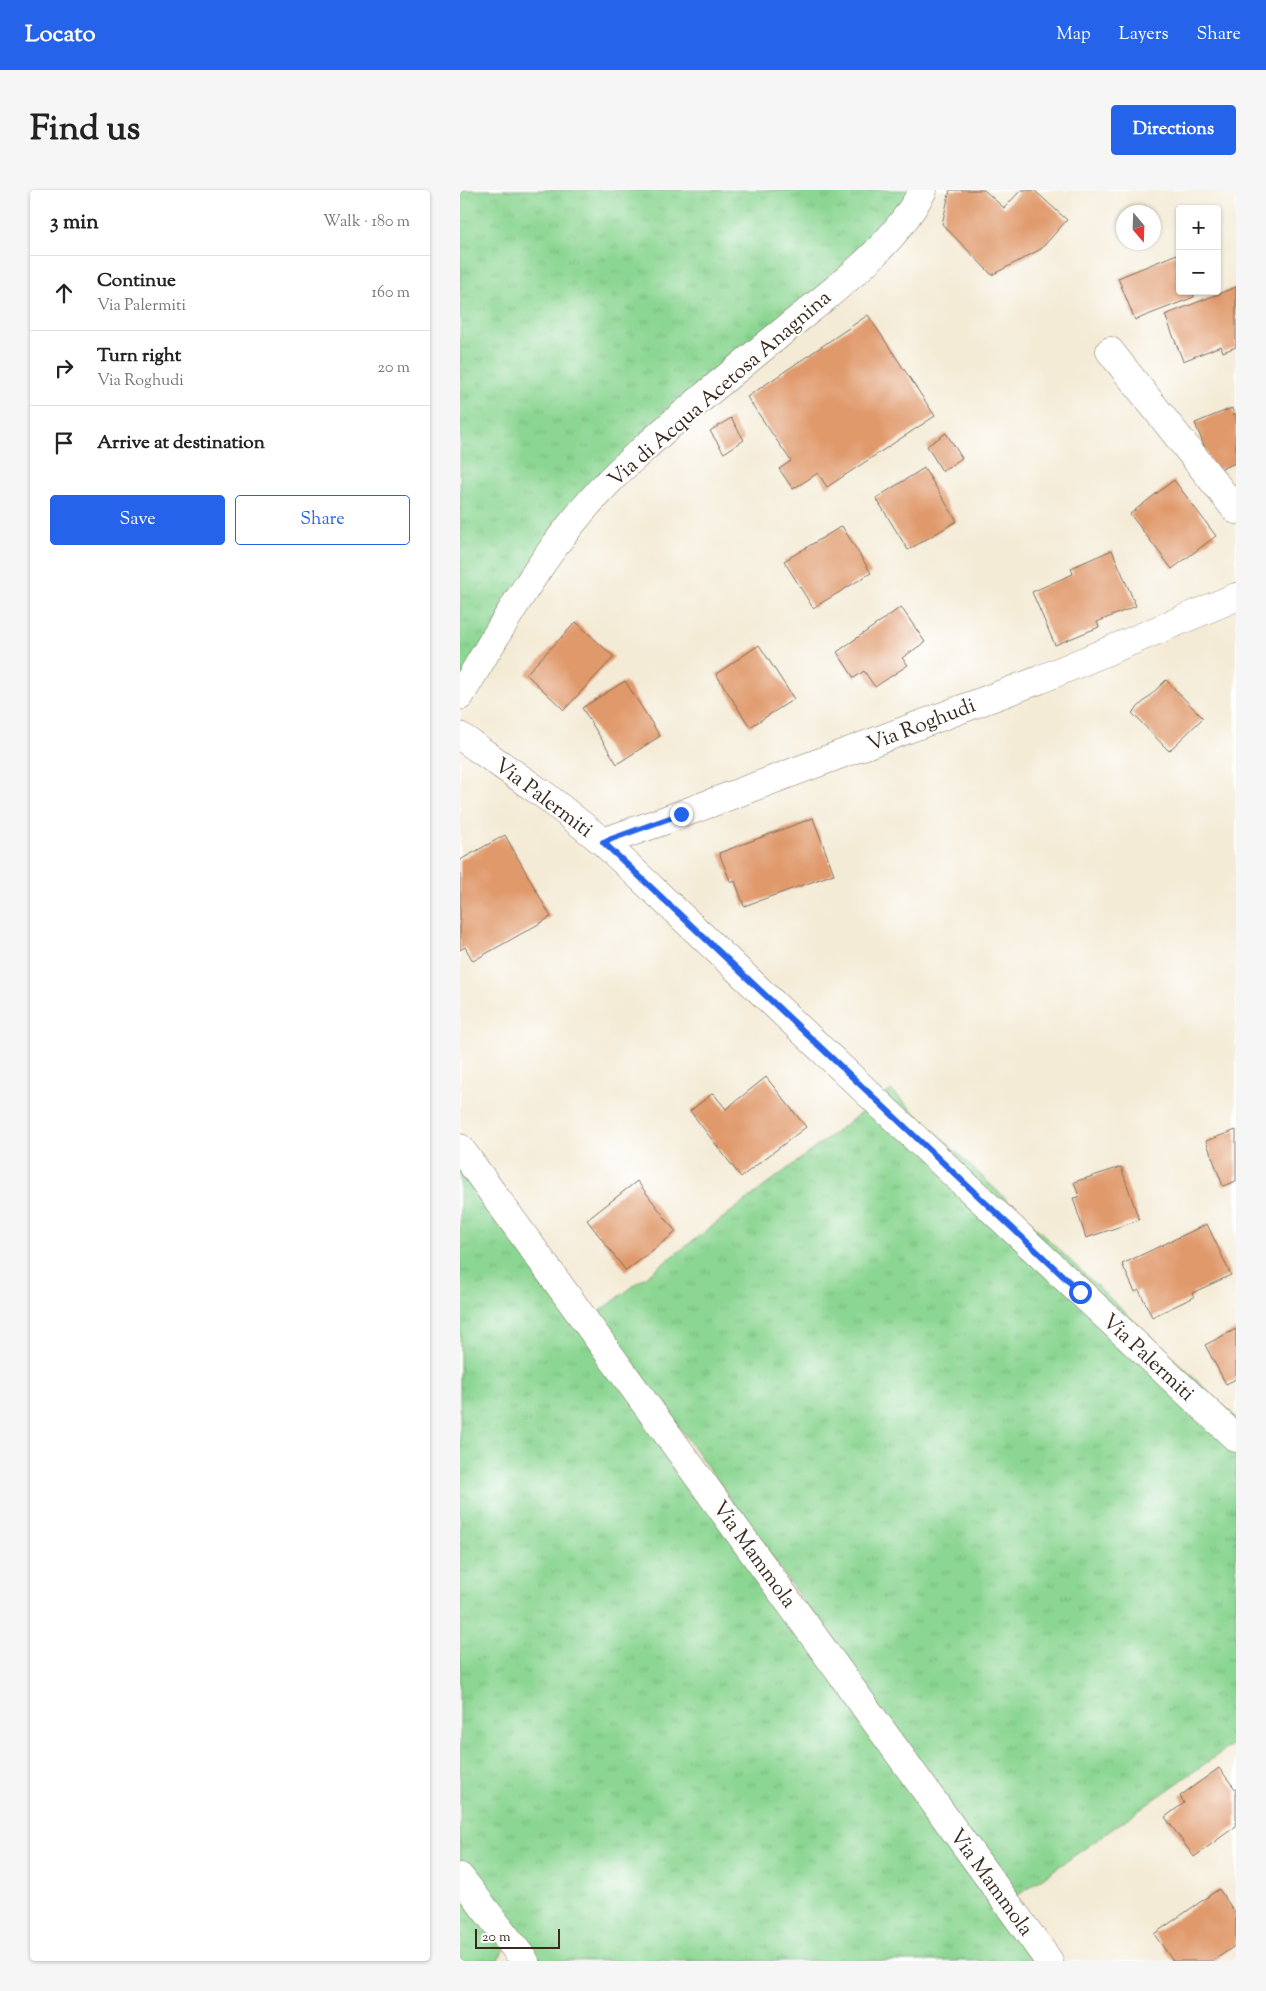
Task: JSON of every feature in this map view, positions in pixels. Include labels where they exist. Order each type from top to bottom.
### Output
[{"type":"street","name":"Via di Acqua Acetosa Anagnina","points":[[460,696],[541,563],[595,496],[623,467],[662,432],[866,262],[903,221],[923,190]]},
{"type":"street","points":[[1110,351],[1236,510]]},
{"type":"street","name":"Via Roghudi","points":[[603,842],[672,818],[1038,680],[1236,597]]},
{"type":"street","name":"Via Palermiti","points":[[460,736],[547,797],[603,842],[1236,1438]]},
{"type":"street","name":"Via Mammola","points":[[460,1148],[1049,1961]]},
{"type":"street","points":[[460,1877],[525,1961]]},
{"type":"green space","points":[[460,190],[923,190],[541,563],[460,696]]},
{"type":"green space","points":[[891,1090],[1236,1418],[1236,1742],[1014,1898],[598,1313]]},
{"type":"green space","points":[[460,1148],[1048,1961],[525,1961],[509,1940],[497,1961],[460,1961]]},
{"type":"building","points":[[950,190],[984,190],[1004,208],[1021,190],[1034,190],[1067,220],[1041,249],[992,275],[942,224]]},
{"type":"building","points":[[1176,254],[1176,295],[1193,295],[1194,297],[1135,320],[1118,278]]},
{"type":"building","points":[[1236,287],[1236,347],[1223,352],[1221,346],[1183,361],[1165,315],[1216,295],[1221,295],[1221,293]]},
{"type":"building","points":[[868,315],[935,416],[827,487],[818,473],[793,489],[779,469],[791,461],[747,397]]},
{"type":"building","points":[[1232,408],[1234,415],[1236,414],[1236,463],[1214,471],[1195,423]]},
{"type":"building","points":[[731,418],[744,440],[724,453],[710,431]]},
{"type":"building","points":[[946,433],[962,458],[942,471],[927,446]]},
{"type":"building","points":[[924,468],[957,521],[908,550],[876,498]]},
{"type":"building","points":[[1174,480],[1216,536],[1172,569],[1130,514]]},
{"type":"building","points":[[842,526],[871,573],[813,608],[784,561]]},
{"type":"building","points":[[1112,550],[1136,606],[1097,622],[1099,627],[1055,645],[1032,592],[1073,574],[1071,568]]},
{"type":"building","points":[[901,607],[925,642],[902,658],[908,665],[875,687],[864,671],[854,678],[837,652]]},
{"type":"building","points":[[576,622],[614,657],[564,710],[526,674]]},
{"type":"building","points":[[759,645],[794,699],[750,727],[716,674]]},
{"type":"building","points":[[1166,680],[1203,718],[1169,751],[1132,713]]},
{"type":"building","points":[[625,681],[660,736],[617,764],[582,708]]},
{"type":"building","points":[[813,818],[834,874],[744,906],[735,881],[731,883],[719,853]]},
{"type":"building","points":[[505,835],[551,917],[473,961],[465,947],[460,950],[460,860]]},
{"type":"building","points":[[766,1077],[806,1127],[741,1177],[690,1111],[713,1093],[726,1109]]},
{"type":"building","points":[[1236,1130],[1236,1181],[1223,1186],[1206,1141]]},
{"type":"building","points":[[1121,1167],[1139,1220],[1086,1238],[1073,1198],[1079,1197],[1074,1182]]},
{"type":"building","points":[[637,1181],[676,1232],[626,1271],[587,1220]]},
{"type":"building","points":[[1207,1224],[1231,1275],[1192,1293],[1194,1297],[1152,1317],[1139,1290],[1135,1292],[1122,1264]]},
{"type":"building","points":[[1236,1329],[1236,1379],[1226,1384],[1205,1345]]},
{"type":"building","points":[[1219,1768],[1236,1790],[1236,1826],[1194,1857],[1165,1817],[1184,1803],[1180,1796]]},
{"type":"building","points":[[1219,1889],[1236,1914],[1236,1945],[1213,1961],[1173,1961],[1154,1934]]},
{"type":"route","points":[[681,814],[603,842],[1080,1292]]}]
